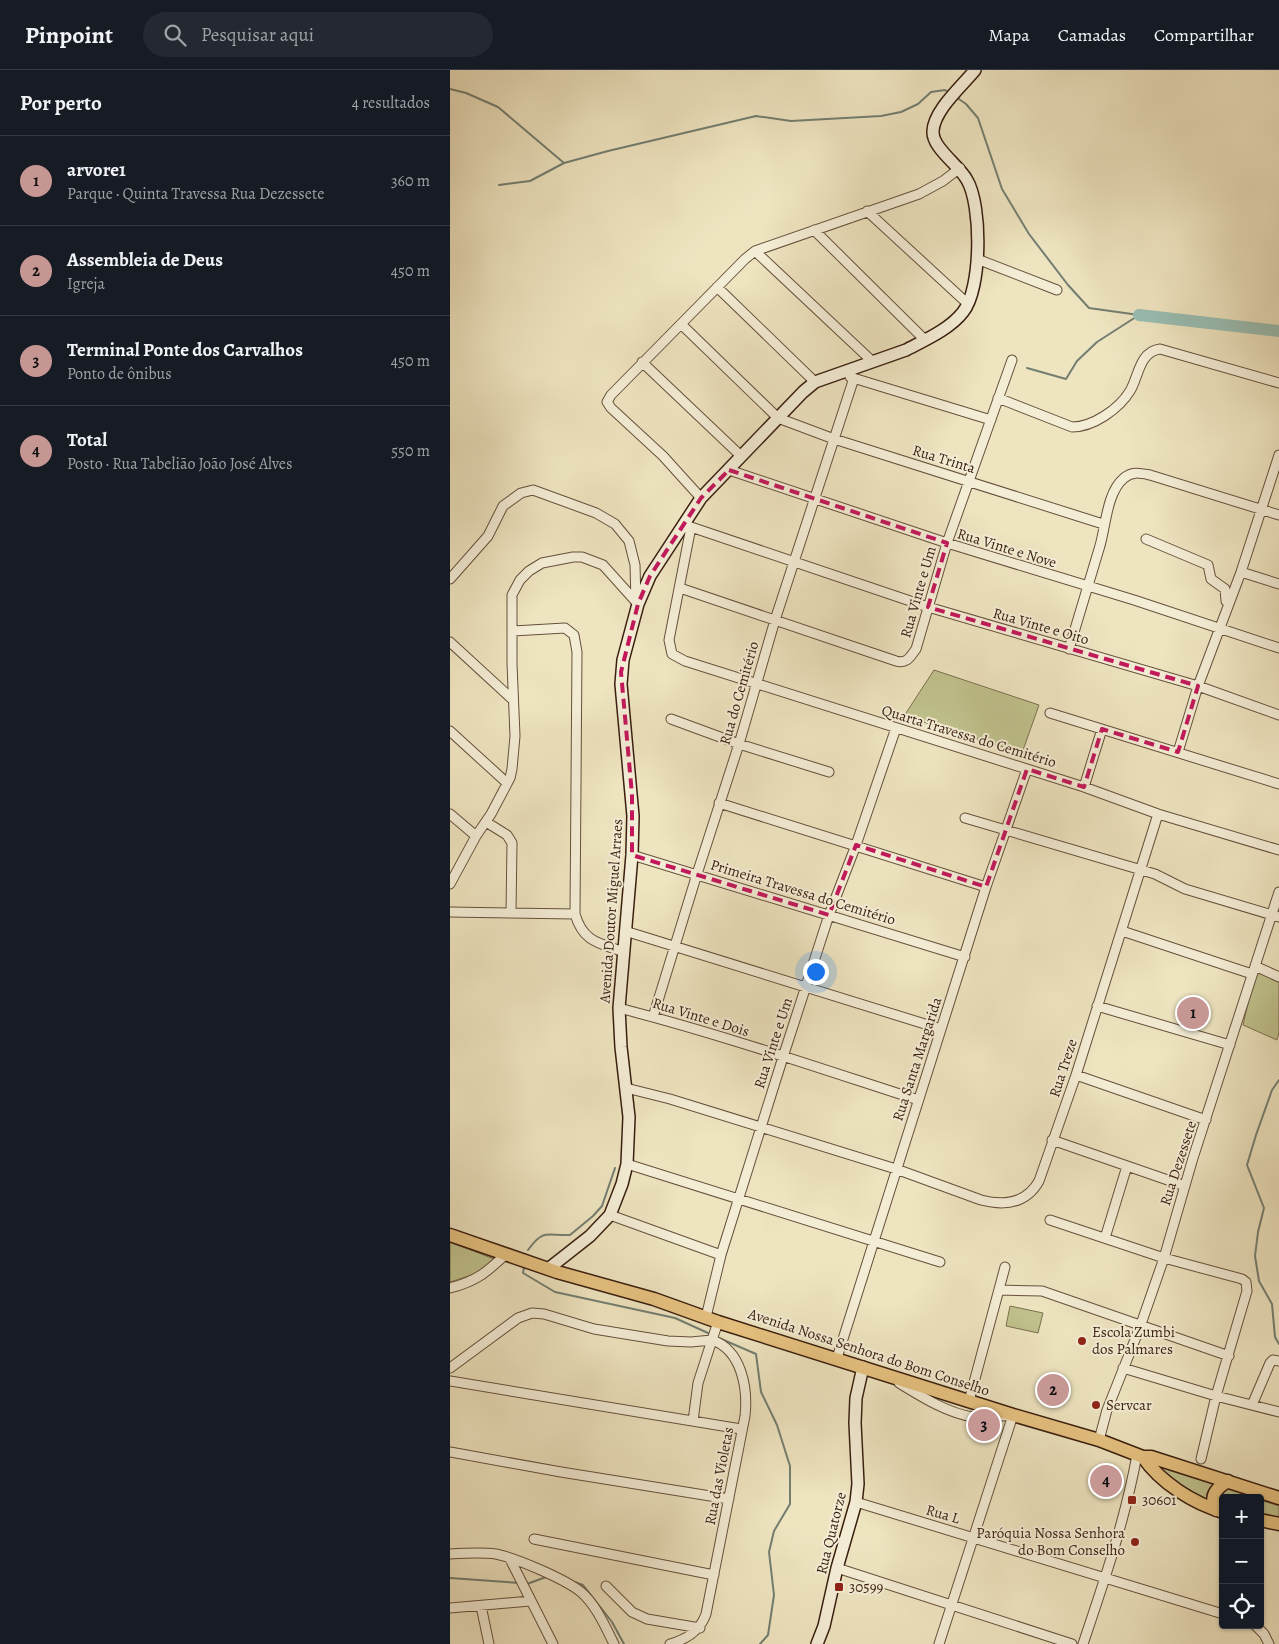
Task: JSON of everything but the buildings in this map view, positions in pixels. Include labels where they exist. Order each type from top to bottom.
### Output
[{"type":"main road","points":[[815,382],[906,350],[957,320],[968,304],[977,259],[978,238],[974,203],[969,183],[960,168],[936,144],[932,133],[934,123],[945,104],[976,70]]},
{"type":"main road","name":"Avenida Doutor Miguel Arraes","points":[[548,1269],[590,1236],[610,1215],[622,1184],[627,1164],[629,1125],[619,1008],[632,854],[632,795],[621,684],[623,660],[637,603],[650,576],[701,498],[815,382]]},
{"type":"main road","name":"Avenida Nossa Senhora do Bom Conselho","points":[[450,1235],[548,1269],[654,1299],[718,1322],[837,1358],[1012,1415],[1099,1440],[1140,1456],[1151,1457],[1279,1498]]},
{"type":"main road","name":"Rua Quatorze","points":[[819,1644],[837,1568],[856,1502],[858,1476],[855,1423],[856,1398],[862,1367]]},
{"type":"main road","points":[[1140,1456],[1148,1466],[1180,1492],[1198,1503],[1219,1511]]},
{"type":"main road","points":[[1219,1511],[1213,1503],[1215,1492],[1219,1486],[1228,1481]]},
{"type":"main road","points":[[1264,1521],[1279,1524]]},
{"type":"street","points":[[701,498],[663,456],[608,403],[610,395],[755,251],[919,194],[943,181],[960,168]]},
{"type":"street","points":[[867,211],[968,304]]},
{"type":"street","points":[[814,230],[925,340]]},
{"type":"street","points":[[755,251],[873,362]]},
{"type":"street","points":[[977,259],[1057,290]]},
{"type":"street","points":[[717,287],[815,382]]},
{"type":"street","points":[[680,324],[778,418]]},
{"type":"street","points":[[998,398],[1072,427],[1083,426],[1098,419],[1122,402],[1130,390],[1145,356],[1154,350],[1160,349],[1279,383]]},
{"type":"street","name":"Rua Vinte e Um","points":[[680,588],[903,662],[909,659],[916,649],[947,543],[1012,360]]},
{"type":"street","points":[[642,362],[741,456]]},
{"type":"street","points":[[841,373],[991,420]]},
{"type":"street","name":"Rua do Cemitério","points":[[653,1017],[739,744],[775,620],[854,378]]},
{"type":"street","name":"Rua Trinta","points":[[778,418],[834,439],[1103,524]]},
{"type":"street","points":[[1178,752],[1198,686],[1262,510],[1279,455]]},
{"type":"street","name":"Rua Vinte e Nove","points":[[729,470],[947,543],[1279,648]]},
{"type":"street","points":[[1069,649],[1086,587],[1100,548],[1103,524],[1117,487],[1124,478],[1132,473],[1150,475],[1279,516]]},
{"type":"street","points":[[450,579],[488,536],[503,506],[522,493],[533,490],[596,513],[615,524],[629,541],[635,565],[637,603]]},
{"type":"street","points":[[679,532],[691,527]]},
{"type":"street","points":[[680,588],[691,527]]},
{"type":"street","name":"Rua Vinte e Oito","points":[[691,527],[928,607],[1198,686],[1279,715]]},
{"type":"street","points":[[1146,539],[1208,565],[1210,578],[1225,589],[1225,612]]},
{"type":"street","points":[[450,884],[476,836],[486,822],[507,783],[512,769],[515,751],[515,728],[512,595],[515,587],[526,574],[542,563],[582,557],[596,561],[609,571],[637,603]]},
{"type":"street","points":[[1240,572],[1279,584]]},
{"type":"street","name":"Quarta Travessa do Cemitério","points":[[680,588],[670,632],[671,651],[674,656],[685,661],[1084,787],[1158,814],[1279,850]]},
{"type":"street","points":[[513,631],[565,628],[574,635],[577,652],[575,914],[578,926],[587,937],[624,952]]},
{"type":"street","points":[[450,642],[513,700]]},
{"type":"street","points":[[1050,713],[1279,784]]},
{"type":"street","points":[[671,719],[739,744],[829,772]]},
{"type":"street","name":"Rua Vinte e Um","points":[[706,1317],[721,1255],[783,1056],[829,915],[856,846],[896,728]]},
{"type":"street","points":[[1084,787],[1102,729]]},
{"type":"street","points":[[450,731],[507,783]]},
{"type":"street","name":"Rua Santa Margarida","points":[[837,1358],[986,887],[1027,769]]},
{"type":"street","points":[[719,803],[986,887]]},
{"type":"street","points":[[450,814],[476,836]]},
{"type":"street","name":"Rua Treze","points":[[626,1088],[670,1098],[760,1128],[896,1169],[981,1200],[992,1203],[1023,1199],[1034,1189],[1039,1181],[1076,1075],[1158,814]]},
{"type":"street","points":[[964,818],[1140,869],[1155,874],[1184,889],[1275,916]]},
{"type":"street","points":[[486,822],[507,835],[512,843],[511,912]]},
{"type":"street","name":"Primeira Travessa do Cemitério","points":[[632,854],[965,957]]},
{"type":"street","name":"Rua Dezessete","points":[[1099,1440],[1107,1410],[1164,1258],[1184,1186],[1254,970],[1275,916],[1279,892]]},
{"type":"street","points":[[450,912],[575,914]]},
{"type":"street","points":[[626,931],[941,1029]]},
{"type":"street","points":[[1122,931],[1279,977]]},
{"type":"street","points":[[1097,1006],[1230,1044]]},
{"type":"street","name":"Rua Vinte e Dois","points":[[619,1008],[783,1056],[918,1100]]},
{"type":"street","points":[[1076,1075],[1206,1120]]},
{"type":"street","points":[[1052,1140],[1184,1186]]},
{"type":"street","points":[[627,1164],[940,1262]]},
{"type":"street","points":[[1105,1238],[1127,1166]]},
{"type":"street","points":[[610,1215],[721,1255]]},
{"type":"street","points":[[1050,1220],[1164,1258],[1242,1279],[1246,1282],[1247,1291],[1216,1396],[1201,1459]]},
{"type":"street","points":[[450,1288],[485,1274],[506,1254]]},
{"type":"street","points":[[969,1401],[1005,1267]]},
{"type":"street","points":[[999,1290],[1042,1291],[1229,1356]]},
{"type":"street","points":[[450,1368],[518,1318],[532,1313],[544,1314],[594,1329],[668,1341],[691,1342],[712,1340]]},
{"type":"street","points":[[693,1421],[698,1383],[718,1322]]},
{"type":"street","name":"Rua das Violetas","points":[[700,1628],[706,1614],[746,1404],[744,1381],[730,1352],[719,1342],[712,1340]]},
{"type":"street","points":[[1252,1405],[1274,1362]]},
{"type":"street","points":[[1123,1368],[1216,1396],[1279,1412]]},
{"type":"street","points":[[883,1373],[935,1404],[957,1412],[974,1417],[1012,1415],[939,1644]]},
{"type":"street","points":[[450,1381],[741,1429]]},
{"type":"street","points":[[450,1452],[729,1499]]},
{"type":"street","points":[[1083,1644],[1106,1577],[1140,1456]]},
{"type":"street","name":"Rua L","points":[[856,1502],[1219,1613]]},
{"type":"street","points":[[534,1539],[714,1575]]},
{"type":"street","points":[[450,1554],[497,1554],[570,1585],[581,1593],[599,1616],[614,1644]]},
{"type":"street","points":[[510,1559],[553,1644]]},
{"type":"street","points":[[837,1568],[1072,1644]]},
{"type":"street","points":[[606,1586],[632,1612],[647,1619],[700,1628]]},
{"type":"street","points":[[450,1608],[530,1601]]},
{"type":"street","points":[[481,1606],[489,1644]]},
{"type":"street","points":[[670,1644],[700,1628]]},
{"type":"street","points":[[1259,1629],[1269,1644]]},
{"type":"highlighted area","points":[[729,470],[947,543],[928,607],[1198,686],[1178,752],[1102,729],[1084,787],[1027,769],[986,887],[856,845],[829,915],[632,855],[632,795],[621,672],[638,604],[650,576],[701,498]]},
{"type":"green space","points":[[934,670],[1039,705],[1022,753],[904,716]]},
{"type":"green space","points":[[1256,969],[1279,979],[1279,1032],[1277,1040],[1243,1025]]},
{"type":"green space","points":[[450,1242],[494,1259],[481,1272],[450,1282]]},
{"type":"green space","points":[[1010,1306],[1043,1313],[1038,1333],[1006,1326]]},
{"type":"green space","points":[[1148,1461],[1218,1481],[1208,1491],[1206,1497],[1207,1505]]},
{"type":"green space","points":[[1226,1488],[1243,1494],[1219,1494],[1219,1504],[1218,1491]]},
{"type":"green space","points":[[1264,1501],[1279,1506],[1279,1519],[1264,1516]]},
{"type":"waterway","points":[[450,89],[466,93],[498,107],[564,163]]},
{"type":"waterway","points":[[499,185],[530,181],[564,163],[608,151],[756,116],[791,121],[881,116],[901,112],[918,104],[931,92],[945,90],[950,93]]},
{"type":"waterway","points":[[956,97],[966,104],[978,118],[1002,189],[1029,234],[1068,285],[1089,308],[1139,315]]},
{"type":"waterway","points":[[1027,368],[1066,379],[1077,361],[1097,342],[1139,315]]},
{"type":"waterway","points":[[1139,315],[1279,331]]},
{"type":"waterway","points":[[1279,1080],[1272,1090],[1247,1165],[1264,1208],[1255,1256],[1259,1281],[1272,1304],[1275,1337],[1279,1344]]},
{"type":"waterway","points":[[528,1250],[542,1236],[551,1234],[570,1235],[593,1216],[602,1206],[615,1168]]},
{"type":"waterway","points":[[524,1267],[523,1273],[555,1292],[675,1318],[708,1333]]},
{"type":"waterway","points":[[719,1338],[756,1354],[761,1392],[777,1425],[790,1466],[790,1504],[774,1531],[769,1552],[774,1595],[768,1635],[760,1644]]},
{"type":"waterway","points":[[527,1584],[546,1577]]},
{"type":"waterway","points":[[450,1578],[520,1583]]},
{"type":"waterway","points":[[569,1580],[583,1585],[612,1622],[624,1644]]},
{"type":"place","name":"arvore1","points":[[1193,1013]]},
{"type":"place","name":"Escola Zumbi dos Palmares","points":[[1082,1341]]},
{"type":"place","name":"Assembleia de Deus","points":[[1053,1390]]},
{"type":"place","name":"Servcar","points":[[1096,1405]]},
{"type":"place","name":"Terminal Ponte dos Carvalhos","points":[[984,1425]]},
{"type":"place","name":"Total","points":[[1106,1481]]},
{"type":"place","name":"30601","points":[[1132,1500]]},
{"type":"place","name":"Paróquia Nossa Senhora do Bom Conselho","points":[[1135,1542]]},
{"type":"place","name":"30599","points":[[839,1587]]}]
